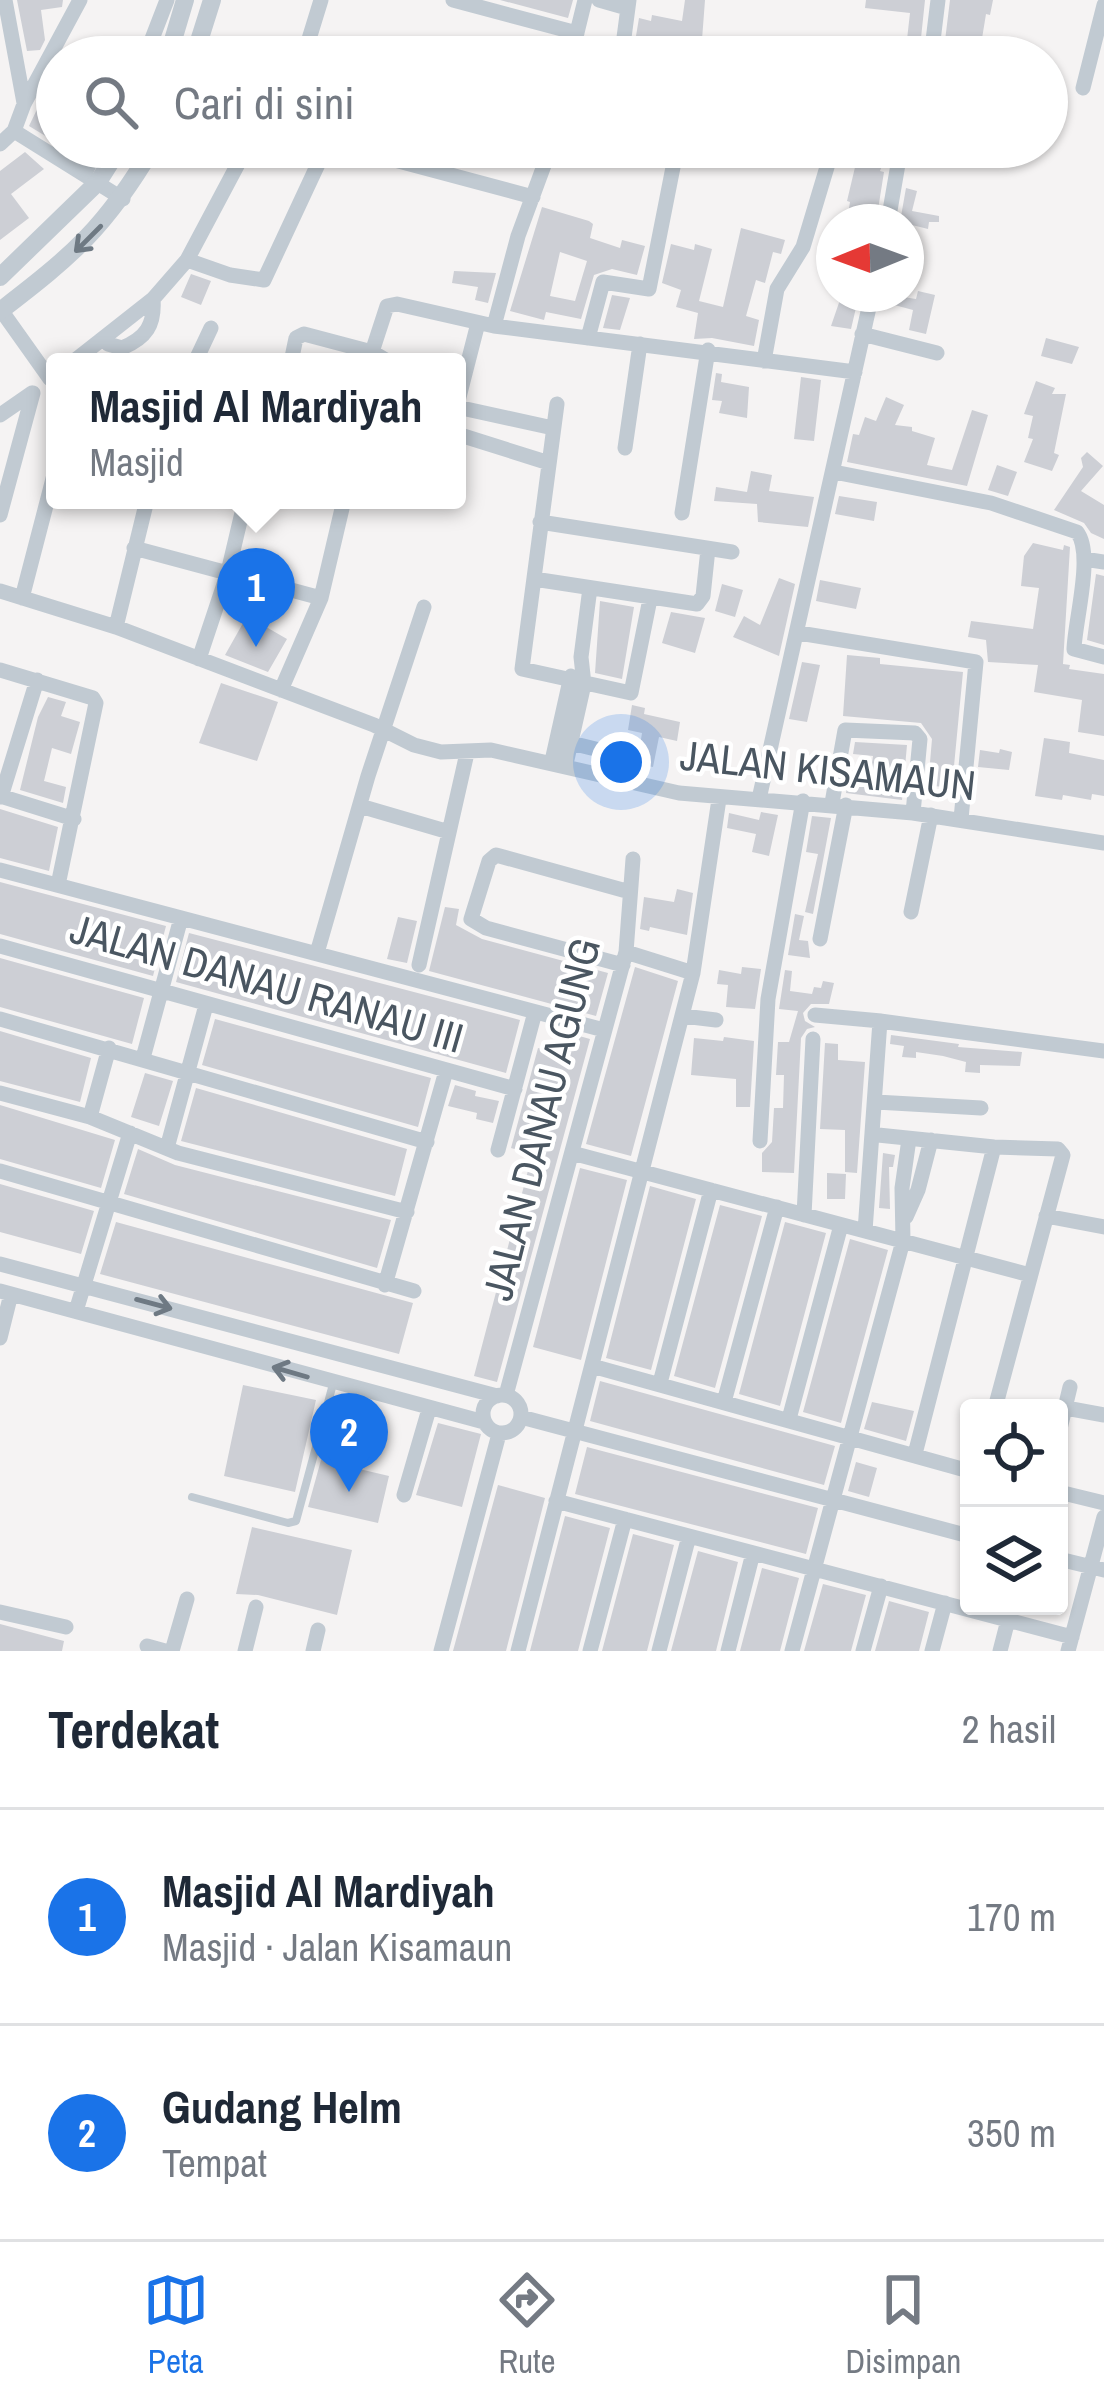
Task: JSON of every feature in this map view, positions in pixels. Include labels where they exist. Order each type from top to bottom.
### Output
[{"type":"street","points":[[4,0],[24,104]]},
{"type":"street","points":[[153,36],[167,0]]},
{"type":"street","points":[[174,36],[185,0]]},
{"type":"street","points":[[201,36],[212,0]]},
{"type":"street","points":[[310,36],[321,0]]},
{"type":"street","points":[[453,0],[577,33]]},
{"type":"street","points":[[576,36],[585,0]]},
{"type":"street","points":[[599,0],[628,4],[624,36]]},
{"type":"street","points":[[934,36],[938,0]]},
{"type":"street","points":[[60,36],[79,1]]},
{"type":"street","points":[[1083,88],[1103,10]]},
{"type":"street","points":[[0,143],[14,131],[36,82]]},
{"type":"street","points":[[14,131],[36,144]]},
{"type":"street","points":[[76,168],[121,198]]},
{"type":"street","points":[[96,180],[97,168]]},
{"type":"street","points":[[0,277],[105,168]]},
{"type":"street","points":[[46,370],[0,310],[67,259],[121,198],[140,168]]},
{"type":"street","points":[[86,353],[154,299],[187,260],[236,168]]},
{"type":"street","points":[[187,260],[264,280],[316,168]]},
{"type":"street","points":[[424,168],[532,197]]},
{"type":"street","points":[[466,381],[543,168]]},
{"type":"street","points":[[588,338],[603,282],[649,289],[672,168]]},
{"type":"street","points":[[764,361],[777,289],[803,248],[827,168]]},
{"type":"street","points":[[891,204],[897,168]]},
{"type":"street","points":[[293,353],[296,338],[304,334],[372,352],[390,304],[486,324],[855,371]]},
{"type":"street","points":[[759,800],[868,312]]},
{"type":"street","points":[[199,353],[211,328]]},
{"type":"street","points":[[862,334],[937,352]]},
{"type":"street","points":[[626,448],[640,344]]},
{"type":"street","points":[[682,513],[708,350]]},
{"type":"street","points":[[0,415],[46,383]]},
{"type":"street","points":[[0,515],[33,393]]},
{"type":"street","points":[[556,404],[522,669],[631,693],[650,598]]},
{"type":"street","points":[[466,408],[553,428]]},
{"type":"street","points":[[466,437],[548,463]]},
{"type":"street","points":[[0,456],[11,475]]},
{"type":"street","points":[[834,472],[991,503],[1072,530],[1083,540],[1084,559],[1074,649],[1104,657]]},
{"type":"street","points":[[22,598],[46,506]]},
{"type":"street","points":[[116,627],[145,509]]},
{"type":"street","points":[[199,659],[243,509]]},
{"type":"street","points":[[280,690],[321,598],[342,509]]},
{"type":"street","points":[[540,522],[732,552]]},
{"type":"street","points":[[134,548],[321,598]]},
{"type":"street","points":[[534,579],[697,604],[708,548]]},
{"type":"street","points":[[1084,559],[1104,562]]},
{"type":"street","points":[[559,763],[590,588]]},
{"type":"street","name":"JALAN KISAMAUN","points":[[0,591],[116,627],[441,752],[491,750],[719,800],[839,804],[1104,843]]},
{"type":"street","points":[[317,953],[382,730],[424,607]]},
{"type":"street","points":[[799,633],[976,662],[962,819]]},
{"type":"street","points":[[0,670],[93,698],[97,704],[58,885]]},
{"type":"street","points":[[37,680],[0,797],[74,819]]},
{"type":"street","points":[[559,763],[571,743],[577,682]]},
{"type":"street","points":[[820,939],[845,730],[915,733],[920,739],[913,813]]},
{"type":"street","points":[[571,743],[628,757]]},
{"type":"street","points":[[419,965],[467,753]]},
{"type":"street","points":[[518,1651],[694,973],[719,800]]},
{"type":"street","points":[[760,1141],[768,999],[803,801]]},
{"type":"street","points":[[360,806],[449,832]]},
{"type":"street","points":[[910,912],[931,815]]},
{"type":"street","points":[[630,892],[496,855],[489,861],[471,919],[486,928],[694,973]]},
{"type":"street","name":"JALAN DANAU AGUNG","points":[[501,1396],[624,959],[633,859]]},
{"type":"street","points":[[0,870],[604,1030]]},
{"type":"street","points":[[143,1058],[181,918]]},
{"type":"street","name":"JALAN DANAU RANAU III","points":[[0,946],[515,1089]]},
{"type":"street","points":[[167,1148],[206,1005]]},
{"type":"street","points":[[498,1150],[535,1012]]},
{"type":"street","points":[[815,1015],[1104,1051]]},
{"type":"street","points":[[682,1016],[716,1020]]},
{"type":"street","points":[[0,1019],[427,1142]]},
{"type":"street","points":[[865,1231],[881,1021]]},
{"type":"street","points":[[804,1215],[813,1039]]},
{"type":"street","points":[[90,1117],[109,1048]]},
{"type":"street","points":[[386,1285],[446,1071]]},
{"type":"street","points":[[0,1093],[90,1117],[167,1148],[407,1212]]},
{"type":"street","points":[[876,1102],[981,1108]]},
{"type":"street","points":[[76,1311],[130,1133]]},
{"type":"street","points":[[878,1135],[1061,1151],[997,1399]]},
{"type":"street","points":[[793,1651],[903,1241],[902,1188],[909,1139]]},
{"type":"street","points":[[905,1219],[931,1140]]},
{"type":"street","points":[[915,1454],[994,1147]]},
{"type":"street","points":[[572,1153],[1030,1275]]},
{"type":"street","points":[[0,1172],[414,1291]]},
{"type":"street","points":[[660,1383],[711,1190]]},
{"type":"street","points":[[724,1402],[777,1208]]},
{"type":"street","points":[[1046,1216],[1104,1227]]},
{"type":"street","points":[[789,1419],[841,1225]]},
{"type":"street","points":[[0,1264],[501,1396],[518,1403],[521,1417],[511,1431],[499,1433],[484,1423],[5,1293],[0,1338]]},
{"type":"street","points":[[592,1366],[960,1468]]},
{"type":"street","points":[[1068,1399],[1070,1387]]},
{"type":"street","points":[[484,1423],[484,1406],[501,1396]]},
{"type":"street","points":[[1068,1408],[1104,1415]]},
{"type":"street","points":[[404,1495],[429,1409]]},
{"type":"street","points":[[521,1417],[960,1534]]},
{"type":"street","points":[[441,1651],[499,1433]]},
{"type":"street","points":[[1068,1494],[1104,1503]]},
{"type":"street","points":[[556,1501],[1008,1620],[1070,1644],[1097,1569],[1104,1517]]},
{"type":"street","points":[[590,1651],[625,1519]]},
{"type":"street","points":[[659,1651],[689,1536]]},
{"type":"street","points":[[728,1651],[753,1553]]},
{"type":"street","points":[[863,1651],[881,1586]]},
{"type":"street","points":[[147,1646],[169,1651],[187,1599]]},
{"type":"street","points":[[932,1651],[945,1603]]},
{"type":"street","points":[[245,1651],[256,1607]]},
{"type":"street","points":[[0,1612],[66,1627]]},
{"type":"street","points":[[1000,1651],[1008,1620]]},
{"type":"street","points":[[313,1651],[318,1630]]},
{"type":"lane","points":[[192,1497],[287,1523],[296,1521],[333,1384]]},
{"type":"building","points":[[17,0],[63,0],[62,7],[41,10],[44,36],[36,36],[36,50],[27,51]]},
{"type":"building","points":[[500,0],[573,0],[568,18]]},
{"type":"building","points":[[685,0],[705,0],[702,36],[636,36],[639,18],[651,21],[652,15],[682,21]]},
{"type":"building","points":[[866,0],[925,0],[921,36],[907,36],[910,13],[865,8]]},
{"type":"building","points":[[950,0],[993,0],[982,36],[946,36]]},
{"type":"building","points":[[25,152],[36,168],[44,169],[11,194],[29,218],[0,240],[0,171]]},
{"type":"building","points":[[855,168],[881,168],[879,204],[850,202]]},
{"type":"building","points":[[906,188],[917,191],[914,204],[903,204]]},
{"type":"building","points":[[542,207],[589,221],[593,224],[590,238],[620,248],[622,240],[645,246],[637,275],[612,269],[594,275],[581,319],[546,312],[544,320],[510,311]],"holes":[[[560,252],[587,261],[575,301],[550,296]]]},
{"type":"building","points":[[924,213],[939,216],[939,222],[929,222],[928,229],[924,228]]},
{"type":"building","points":[[741,228],[785,240],[781,254],[773,252],[765,283],[756,280],[746,316],[759,320],[754,346],[694,339],[698,313],[676,307],[681,290],[662,283],[671,244],[712,249],[699,301],[723,307]]},
{"type":"building","points":[[454,271],[496,273],[488,303],[475,300],[478,287],[452,283]]},
{"type":"building","points":[[191,274],[211,281],[201,305],[181,297]]},
{"type":"building","points":[[924,292],[935,295],[926,334],[909,330],[913,312],[924,312]]},
{"type":"building","points":[[612,295],[630,298],[620,330],[603,328]]},
{"type":"building","points":[[836,312],[855,312],[851,329],[831,326]]},
{"type":"building","points":[[1046,338],[1079,347],[1072,364],[1041,356]]},
{"type":"building","points":[[716,373],[722,374],[721,382],[749,387],[747,418],[719,413],[722,401],[712,400]]},
{"type":"building","points":[[801,377],[821,380],[814,441],[794,439]]},
{"type":"building","points":[[1036,381],[1055,388],[1052,394],[1066,394],[1054,453],[1059,455],[1052,471],[1024,462],[1033,439],[1028,438],[1033,416],[1024,414]]},
{"type":"building","points":[[886,397],[904,405],[895,425],[935,438],[927,465],[952,470],[972,410],[988,415],[967,486],[847,462],[853,434],[859,435],[865,417],[876,421]]},
{"type":"building","points":[[1087,452],[1103,466],[1081,491],[1104,505],[1104,539],[1084,523],[1054,510],[1083,467],[1081,458]]},
{"type":"building","points":[[997,465],[1017,472],[1008,496],[988,490]]},
{"type":"building","points":[[751,471],[772,475],[769,491],[814,497],[808,527],[758,522],[757,504],[714,501],[716,487],[747,492]]},
{"type":"building","points":[[839,496],[877,502],[874,521],[835,514]]},
{"type":"building","points":[[1033,543],[1063,550],[1064,545],[1070,547],[1063,664],[1104,674],[1104,736],[1078,732],[1082,700],[1034,692],[1038,665],[988,662],[986,640],[968,637],[971,621],[1033,629],[1039,588],[1021,586],[1024,556]]},
{"type":"building","points":[[1096,574],[1104,576],[1104,645],[1087,640]]},
{"type":"building","points":[[779,578],[795,584],[779,656],[733,637],[744,616],[760,625]]},
{"type":"building","points":[[820,580],[861,588],[856,609],[816,601]]},
{"type":"building","points":[[722,584],[743,590],[735,617],[715,611]]},
{"type":"building","points":[[600,601],[634,607],[622,679],[595,673]]},
{"type":"building","points":[[671,612],[705,618],[695,653],[662,643]]},
{"type":"building","points":[[247,616],[287,639],[268,672],[225,655]]},
{"type":"building","points":[[847,655],[880,658],[880,664],[963,672],[952,787],[928,786],[932,739],[921,723],[843,716]]},
{"type":"building","points":[[802,662],[820,665],[807,722],[789,719]]},
{"type":"building","points":[[221,683],[278,702],[257,761],[199,743]]},
{"type":"building","points":[[48,697],[66,702],[61,716],[80,722],[71,754],[52,748],[44,781],[66,787],[63,803],[20,790],[38,717]]},
{"type":"building","points":[[632,705],[645,708],[644,714],[680,722],[677,741],[659,737],[653,767],[637,764],[642,733],[628,730]]},
{"type":"building","points":[[1044,738],[1070,742],[1069,753],[1104,760],[1104,796],[1092,794],[1091,800],[1063,795],[1062,800],[1035,796]]},
{"type":"building","points":[[855,742],[907,745],[902,800],[846,793],[848,782],[869,785],[873,756],[853,754]]},
{"type":"building","points":[[1000,749],[1012,752],[1009,770],[978,767],[980,750],[999,753]]},
{"type":"building","points":[[0,809],[58,827],[49,871],[0,858]]},
{"type":"building","points":[[761,812],[778,815],[769,856],[752,852],[756,834],[727,828],[729,813],[759,820]]},
{"type":"building","points":[[812,816],[831,818],[813,914],[805,912],[818,854],[806,852]]},
{"type":"building","points":[[0,882],[166,926],[153,976],[0,934]]},
{"type":"building","points":[[677,889],[693,893],[687,935],[640,929],[644,897],[674,902]]},
{"type":"building","points":[[445,907],[459,909],[456,925],[482,939],[608,973],[596,1016],[429,971]]},
{"type":"building","points":[[795,914],[804,916],[799,940],[808,941],[810,958],[788,955]]},
{"type":"building","points":[[398,917],[417,921],[407,963],[387,959]]},
{"type":"building","points":[[189,933],[520,1020],[506,1073],[176,982]]},
{"type":"building","points":[[0,958],[144,998],[132,1044],[0,1007]]},
{"type":"building","points":[[635,967],[678,981],[631,1156],[586,1144]]},
{"type":"building","points":[[742,967],[761,969],[755,1009],[726,1007],[728,985],[717,984],[719,970],[741,974]]},
{"type":"building","points":[[785,970],[792,971],[790,991],[812,994],[823,981],[834,983],[829,1004],[811,1004],[803,1013],[805,1021],[815,1027],[801,1038],[794,1173],[762,1172],[762,1153],[772,1142],[774,1108],[783,1108],[784,1075],[776,1075],[778,1042],[789,1042],[798,1011],[779,1009]]},
{"type":"building","points":[[215,1019],[431,1078],[418,1127],[202,1065]]},
{"type":"building","points":[[0,1031],[91,1058],[80,1102],[0,1081]]},
{"type":"building","points":[[565,1032],[590,1039],[497,1382],[474,1376],[531,1159],[511,1148],[538,1048],[559,1054]]},
{"type":"building","points":[[891,1035],[1022,1052],[1020,1066],[980,1065],[980,1073],[965,1072],[966,1062],[943,1056],[916,1052],[916,1058],[902,1057],[904,1046],[890,1044]]},
{"type":"building","points":[[724,1037],[754,1041],[750,1107],[736,1107],[736,1079],[691,1075],[694,1038],[723,1041]]},
{"type":"building","points":[[825,1043],[838,1044],[838,1060],[865,1062],[857,1173],[845,1172],[845,1130],[820,1129]]},
{"type":"building","points":[[145,1073],[173,1081],[159,1126],[131,1117]]},
{"type":"building","points":[[455,1085],[499,1101],[493,1123],[476,1119],[477,1113],[448,1106]]},
{"type":"building","points":[[196,1088],[407,1149],[395,1196],[181,1141]]},
{"type":"building","points":[[0,1105],[115,1140],[101,1188],[0,1159]]},
{"type":"building","points":[[138,1149],[175,1165],[391,1220],[377,1268],[124,1194]]},
{"type":"building","points":[[883,1153],[895,1155],[889,1167],[890,1209],[879,1208]]},
{"type":"building","points":[[580,1168],[627,1180],[581,1360],[533,1347]]},
{"type":"building","points":[[827,1173],[846,1174],[845,1199],[827,1199]]},
{"type":"building","points":[[0,1184],[94,1211],[81,1254],[0,1232]]},
{"type":"building","points":[[650,1186],[696,1199],[651,1370],[606,1358]]},
{"type":"building","points":[[720,1205],[762,1216],[715,1388],[674,1376]]},
{"type":"building","points":[[116,1222],[413,1303],[399,1354],[100,1274]]},
{"type":"building","points":[[785,1222],[826,1233],[780,1406],[739,1394]]},
{"type":"building","points":[[850,1239],[888,1250],[841,1423],[803,1412]]},
{"type":"building","points":[[600,1381],[835,1446],[824,1485],[590,1421]]},
{"type":"building","points":[[243,1385],[316,1400],[295,1492],[224,1476]]},
{"type":"building","points":[[872,1402],[914,1411],[906,1441],[864,1429]]},
{"type":"building","points":[[438,1423],[481,1434],[462,1507],[416,1495]]},
{"type":"building","points":[[587,1447],[818,1508],[806,1554],[575,1494]]},
{"type":"building","points":[[321,1460],[389,1476],[378,1523],[308,1507]]},
{"type":"building","points":[[856,1462],[877,1468],[869,1497],[848,1491]]},
{"type":"building","points":[[498,1485],[545,1498],[506,1651],[453,1651]]},
{"type":"building","points":[[565,1516],[610,1528],[578,1651],[530,1651]]},
{"type":"building","points":[[252,1527],[352,1550],[337,1615],[236,1594]]},
{"type":"building","points":[[633,1534],[674,1545],[647,1651],[602,1651]]},
{"type":"building","points":[[698,1551],[738,1562],[716,1651],[671,1651]]},
{"type":"building","points":[[762,1568],[799,1578],[780,1651],[740,1651]]},
{"type":"building","points":[[823,1584],[866,1595],[851,1651],[804,1651]]},
{"type":"building","points":[[889,1601],[929,1612],[919,1651],[875,1651]]},
{"type":"building","points":[[0,1624],[64,1641],[62,1651],[0,1651]]},
{"type":"place","name":"Masjid Al Mardiyah","points":[[256,647]]},
{"type":"place","name":"Gudang Helm","points":[[349,1492]]}]
